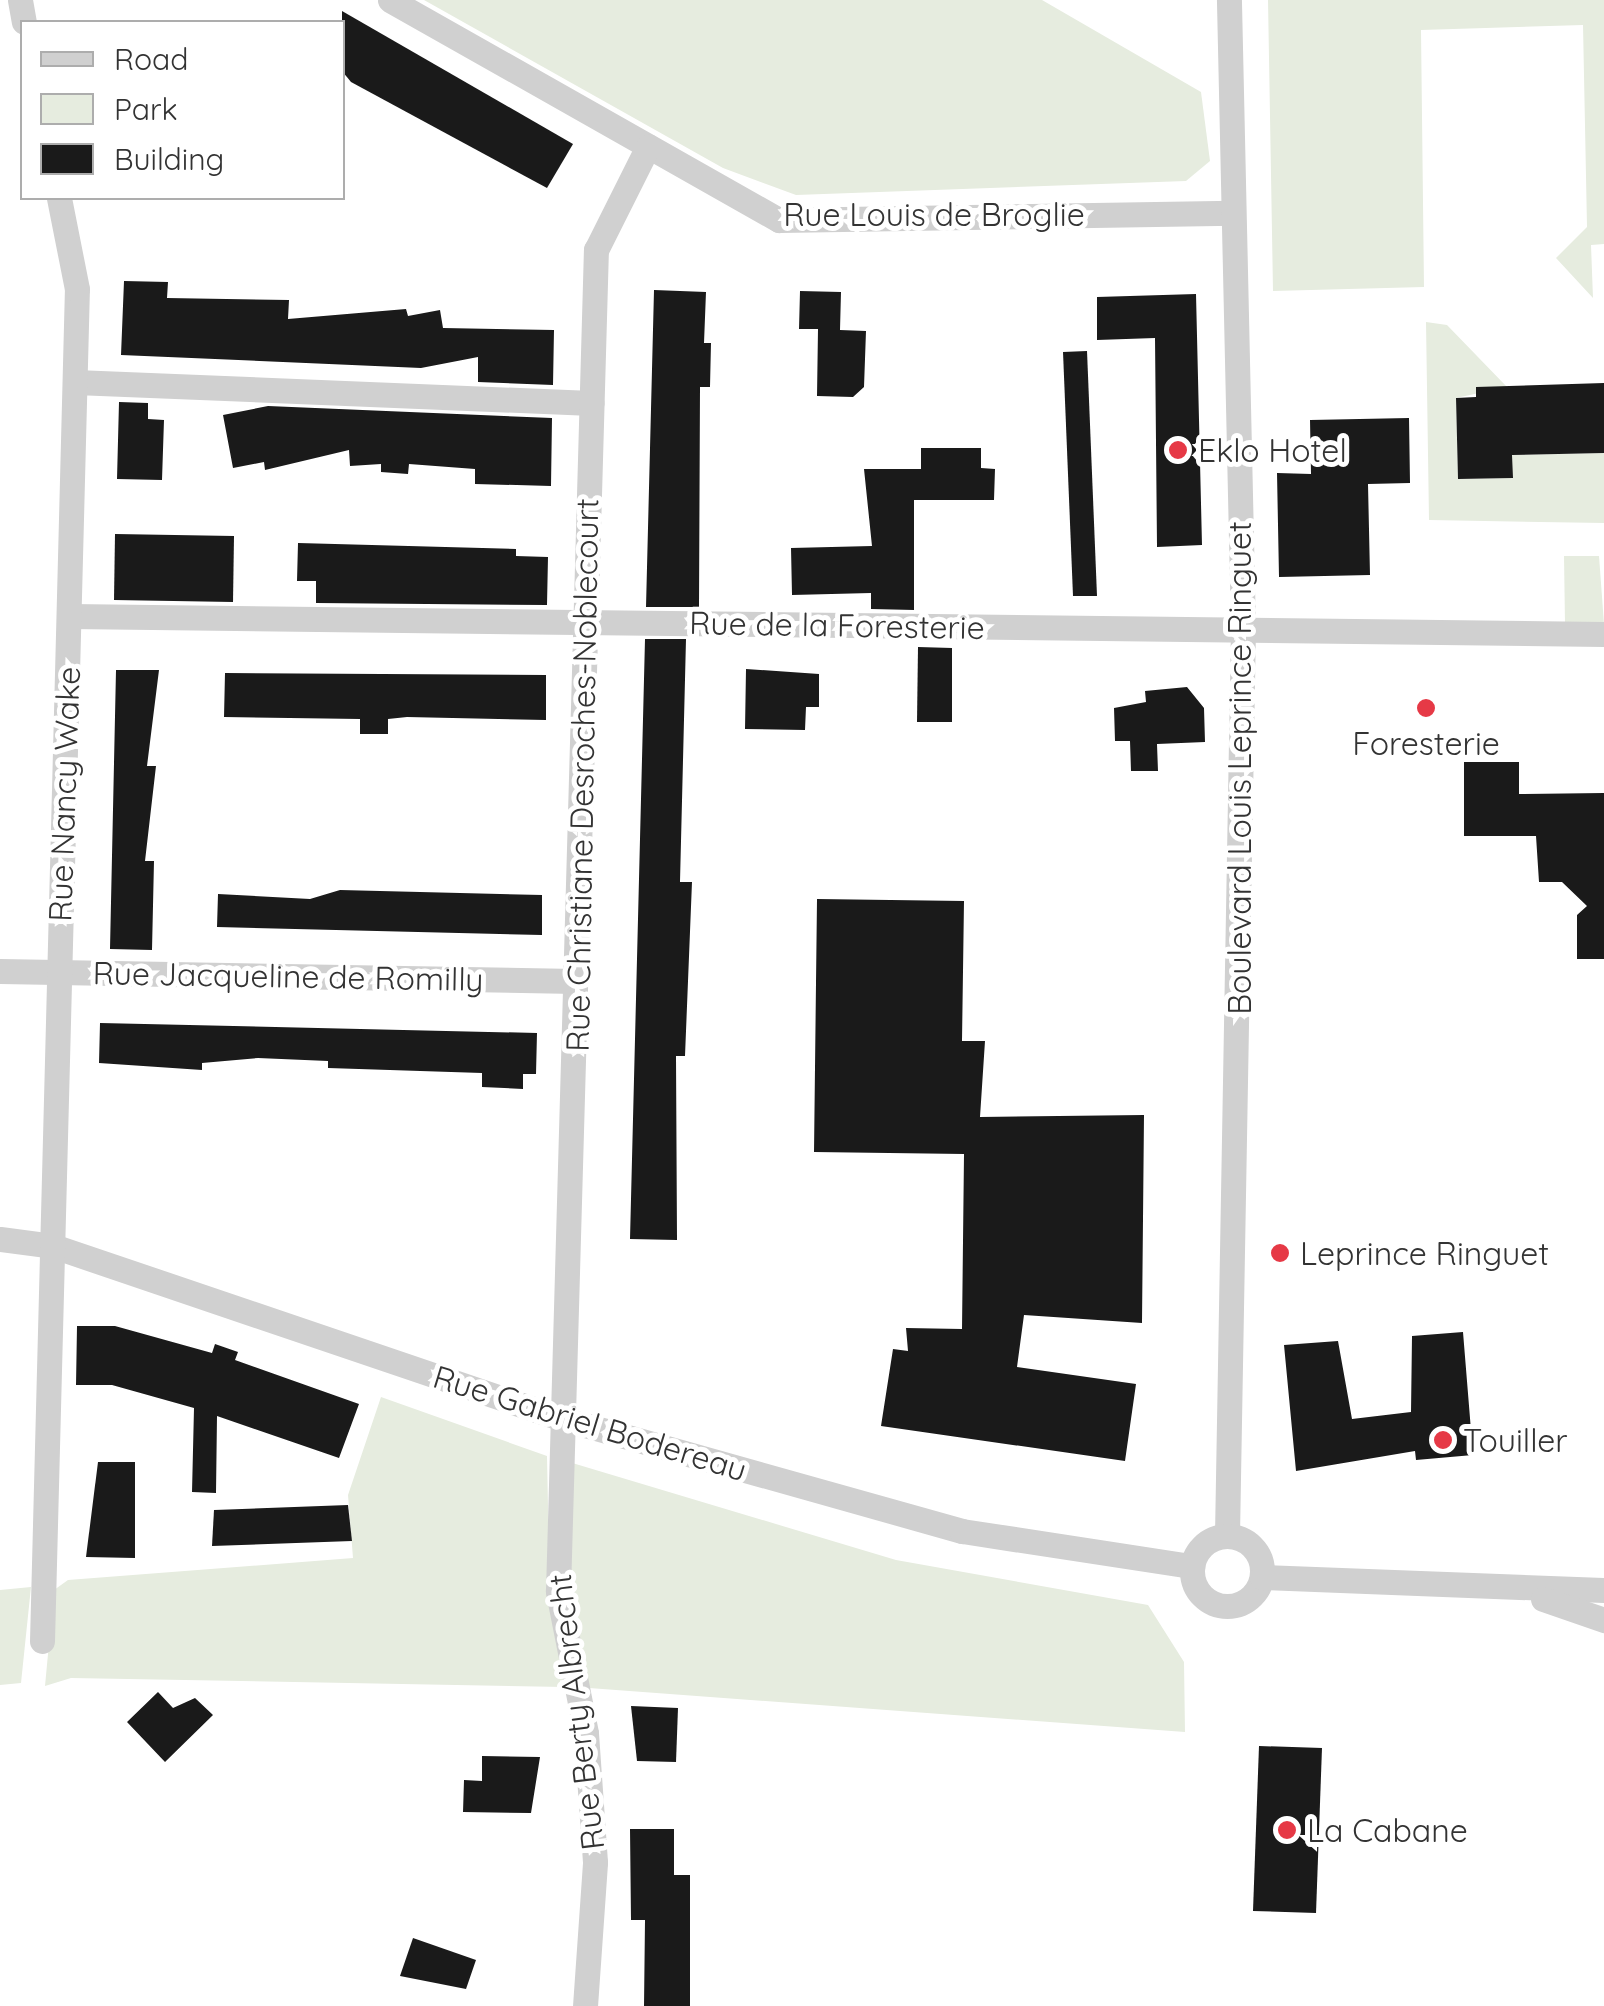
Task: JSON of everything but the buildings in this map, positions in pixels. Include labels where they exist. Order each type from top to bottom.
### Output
[{"type":"street","name":"Rue Louis de Broglie","points":[[390,0],[779,220],[1234,213]]},
{"type":"street","name":"Boulevard Louis Leprince Ringuet","points":[[1227,1535],[1243,629],[1229,0]]},
{"type":"street","name":"Rue Christiane Desroches-Noblecourt","points":[[560,1418],[596,250],[648,146]]},
{"type":"street","name":"Rue Nancy Wake","points":[[42,1642],[77,289],[60,200]]},
{"type":"street","points":[[75,382],[592,402]]},
{"type":"street","name":"Rue de la Foresterie","points":[[69,616],[1604,634]]},
{"type":"street","name":"Rue Jacqueline de Romilly","points":[[0,971],[576,981]]},
{"type":"street","name":"Rue Gabriel Bodereau","points":[[0,1240],[53,1246],[560,1418],[962,1531],[1192,1566]]},
{"type":"street","name":"Rue Berty Albrecht","points":[[560,1418],[558,1591],[586,1733],[595,1862],[585,2006]]},
{"type":"street","points":[[1227,1535],[1254,1548],[1262,1577],[1245,1602],[1224,1607],[1197,1590],[1192,1566],[1208,1541],[1227,1535]]},
{"type":"street","points":[[1262,1577],[1524,1592],[1604,1590]]},
{"type":"street","points":[[1524,1592],[1604,1620]]},
{"type":"green space","points":[[424,0],[1042,0],[1201,92],[1210,161],[1186,181],[796,195],[723,168]]},
{"type":"green space","points":[[1268,0],[1604,0],[1604,244],[1591,245],[1593,298],[1556,258],[1587,227],[1583,25],[1421,30],[1424,287],[1273,291]]},
{"type":"green space","points":[[1426,322],[1447,325],[1507,387],[1456,398],[1458,479],[1512,478],[1512,455],[1604,453],[1604,523],[1429,520]]},
{"type":"green space","points":[[1564,556],[1599,556],[1604,624],[1565,624]]},
{"type":"green space","points":[[381,1397],[547,1456],[550,1606],[565,1687],[71,1678],[45,1686],[54,1590],[68,1580],[353,1558],[348,1495]]},
{"type":"green space","points":[[569,1462],[896,1560],[1148,1605],[1184,1662],[1185,1732],[589,1688],[570,1602]]},
{"type":"green space","points":[[31,1587],[21,1683],[0,1685],[0,1590]]},
{"type":"place","name":"Eklo Hotel","points":[[1178,450]]},
{"type":"place","name":"Foresterie","points":[[1426,708]]},
{"type":"place","name":"Leprince Ringuet","points":[[1280,1253]]},
{"type":"place","name":"Touiller","points":[[1443,1440]]},
{"type":"place","name":"La Cabane","points":[[1287,1830]]}]
